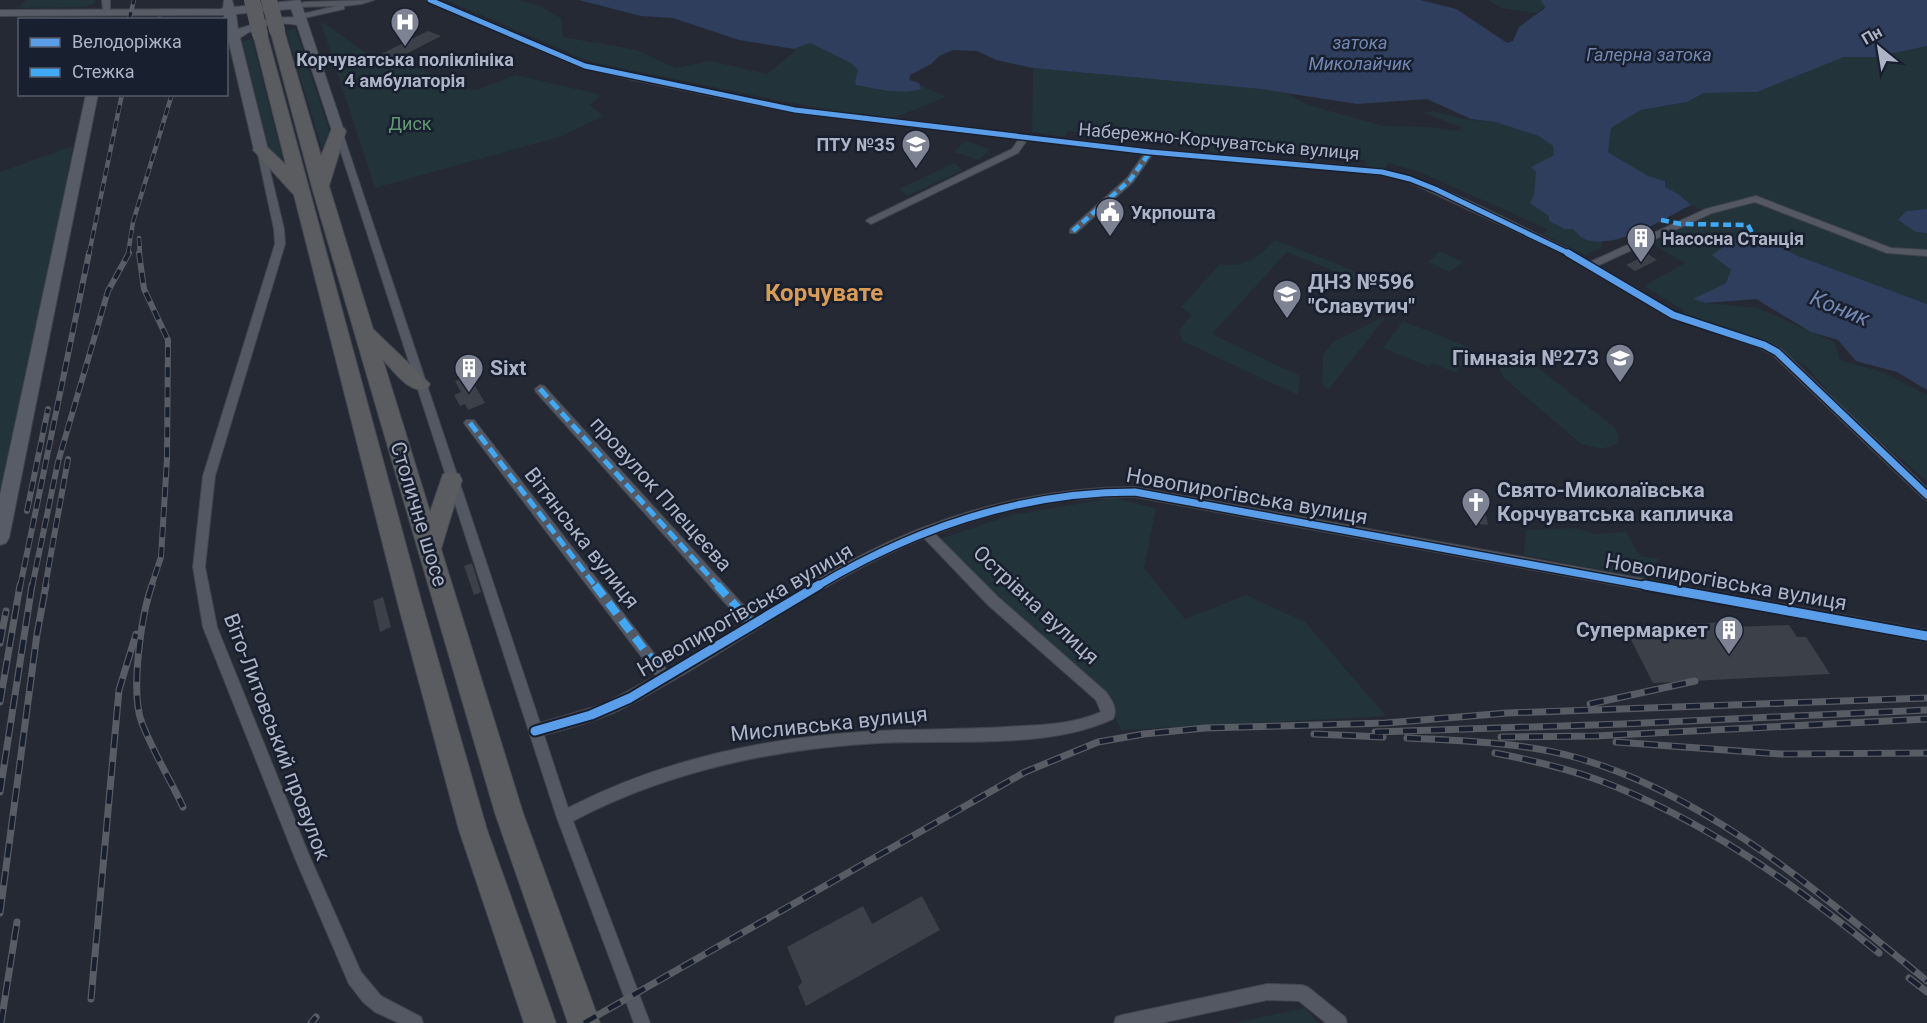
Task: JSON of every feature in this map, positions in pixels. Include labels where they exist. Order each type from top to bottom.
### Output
[{"type":"highway","name":"Столичне шосе","points":[[252,0],[268,32],[313,195],[410,604],[473,830],[540,1023]]},
{"type":"highway","name":"Столичне шосе","points":[[268,32],[269,0]]},
{"type":"highway","points":[[261,150],[313,195],[338,131]]},
{"type":"highway","name":"Столичне шосе","points":[[313,195],[366,333],[429,551],[509,813],[584,1023]]},
{"type":"highway","points":[[366,333],[420,384]]},
{"type":"highway","points":[[429,551],[452,480]]},
{"type":"main road","points":[[187,16],[208,8],[220,0]]},
{"type":"main road","points":[[229,6],[230,39],[261,150]]},
{"type":"main road","points":[[0,13],[107,10],[187,16],[229,6],[298,11]]},
{"type":"main road","points":[[230,39],[250,28],[290,20],[298,11]]},
{"type":"main road","points":[[298,11],[338,131]]},
{"type":"main road","points":[[0,538],[92,96]]},
{"type":"street","points":[[298,11],[370,0]]},
{"type":"street","name":"Набережно-Корчуватська вулиця","points":[[430,0],[577,62],[634,78],[795,110],[1150,152],[1352,168],[1410,179],[1482,211],[1591,265],[1630,291],[1673,315],[1777,352],[1788,360],[1834,409],[1927,495]]},
{"type":"street","points":[[298,11],[333,2],[354,4]]},
{"type":"street","points":[[338,131],[564,818],[642,1023]]},
{"type":"street","points":[[871,221],[1015,151],[1024,138]]},
{"type":"street","name":"Віто-Литовський провулок","points":[[261,150],[279,229],[280,244],[209,476],[199,567],[210,627],[303,858],[355,978],[365,994],[378,1006],[415,1023]]},
{"type":"street","points":[[1073,231],[1130,180],[1150,152]]},
{"type":"street","points":[[1591,265],[1709,211],[1756,199],[1890,250],[1927,253]]},
{"type":"street","name":"провулок Плещеєва","points":[[540,389],[754,626]]},
{"type":"street","name":"Вітянська вулиця","points":[[470,423],[666,677]]},
{"type":"street","name":"Новопирогівська вулиця","points":[[536,731],[608,708],[754,626],[839,573],[926,532],[1024,502],[1071,493],[1112,490],[1135,492],[1926,636]]},
{"type":"street","name":"Острівна вулиця","points":[[926,532],[993,601],[1101,696],[1107,705],[1108,715]]},
{"type":"street","name":"Мисливська вулиця","points":[[564,818],[665,772],[723,756],[878,737],[1058,730],[1100,721],[1108,715]]},
{"type":"street","points":[[1122,1023],[1267,992],[1302,993],[1339,1023]]},
{"type":"green space","points":[[26,0],[95,0],[95,3],[85,7],[18,8]]},
{"type":"green space","points":[[446,0],[519,0],[538,5],[561,18],[563,37],[637,50],[676,68],[710,61],[767,74],[795,51],[794,49],[810,43],[851,63],[858,70],[857,76],[910,78],[946,97],[889,120],[781,101],[591,62]]},
{"type":"green space","points":[[1488,0],[1541,0],[1545,7],[1536,13],[1502,8]]},
{"type":"green space","name":"Диск","points":[[321,23],[384,66],[402,63],[406,66],[414,66],[468,90],[477,90],[515,75],[602,95],[589,105],[604,116],[562,136],[375,188]]},
{"type":"green space","points":[[295,28],[329,130],[329,137],[322,149],[286,30]]},
{"type":"green space","points":[[252,39],[283,160],[270,153],[266,147],[242,41]]},
{"type":"green space","points":[[1927,46],[1927,209],[1906,211],[1916,232],[1927,233],[1927,304],[1798,256],[1747,230],[1712,255],[1731,270],[1726,283],[1694,299],[1706,303],[1758,308],[1834,342],[1840,360],[1882,372],[1927,395],[1927,481],[1850,416],[1805,365],[1730,329],[1684,315],[1683,310],[1644,286],[1685,263],[1651,243],[1712,214],[1691,205],[1618,240],[1602,241],[1602,247],[1585,255],[1543,234],[1547,229],[1420,172],[1388,163],[1385,168],[1366,166],[1365,160],[1226,148],[1226,154],[1210,152],[1210,147],[1067,131],[1066,137],[1032,132],[1033,68],[1261,89],[1289,94],[1308,105],[1383,126],[1429,127],[1456,131],[1463,128],[1424,113],[1432,111],[1463,119],[1495,122],[1566,139],[1665,187],[1665,181],[1648,176],[1608,152],[1610,128],[1641,110],[1687,102],[1704,93],[1757,92],[1844,57],[1876,57]]},
{"type":"green space","points":[[965,141],[990,149],[979,160],[954,152]]},
{"type":"green space","points":[[73,146],[0,526],[0,172]]},
{"type":"green space","points":[[954,163],[963,170],[907,196],[899,189]]},
{"type":"green space","points":[[1275,240],[1350,269],[1387,293],[1287,252],[1212,334],[1300,376],[1298,395],[1182,341],[1179,330],[1192,315],[1181,307],[1220,264],[1244,263],[1263,252]]},
{"type":"green space","points":[[1440,251],[1463,262],[1450,272],[1428,262]]},
{"type":"green space","points":[[1385,318],[1328,390],[1322,384],[1323,355],[1333,342]]},
{"type":"green space","points":[[1403,321],[1471,348],[1456,373],[1432,363],[1429,367],[1383,348]]},
{"type":"green space","points":[[1511,359],[1534,365],[1614,427],[1619,436],[1617,444],[1602,449],[1581,444],[1503,377],[1500,364]]},
{"type":"green space","points":[[1113,498],[1156,508],[1144,568],[1185,619],[1246,595],[1305,622],[1386,716],[1121,730],[1109,703],[940,539],[1011,515]]},
{"type":"green space","points":[[1575,528],[1597,534],[1626,532],[1640,556],[1659,559],[1644,578],[1524,555],[1526,530]]},
{"type":"green space","points":[[1305,1008],[1318,1023],[1235,1023]]},
{"type":"water","name":"затока Миколайчик","points":[[579,0],[1420,0],[1456,9],[1507,43],[1513,41],[1519,27],[1545,8],[1541,0],[1927,0],[1927,46],[1876,57],[1844,57],[1757,92],[1704,93],[1687,102],[1641,110],[1611,128],[1608,152],[1648,176],[1665,181],[1665,187],[1691,205],[1639,232],[1610,241],[1596,242],[1584,239],[1573,229],[1565,229],[1549,221],[1549,216],[1530,203],[1534,195],[1536,172],[1531,167],[1554,155],[1553,146],[1539,136],[1495,122],[1471,119],[1427,99],[1357,104],[1261,89],[1033,68],[996,60],[977,51],[953,50],[939,56],[931,64],[910,75],[909,80],[919,83],[921,89],[889,91],[856,85],[858,70],[851,63],[810,43],[794,49],[739,40],[673,18],[641,16]]},
{"type":"water","points":[[1927,209],[1927,233],[1916,232],[1898,220],[1906,211]]},
{"type":"water","name":"Коник","points":[[1747,230],[1798,256],[1927,304],[1927,390],[1897,372],[1856,361],[1838,340],[1811,332],[1756,299],[1706,303],[1693,299],[1726,283],[1731,270],[1712,255]]},
{"type":"building","name":"Корчуватська поліклініка 4 амбулаторія","points":[[428,31],[441,36],[383,66],[369,60]]},
{"type":"building","name":"Насосна Станція","points":[[1648,254],[1657,260],[1635,271],[1626,265]]},
{"type":"building","name":"Sixt","points":[[469,375],[485,403],[468,410],[465,404],[460,406],[454,395],[461,392],[455,381]]},
{"type":"building","name":"Свято-Миколаївська Корчуватська капличка","points":[[1470,512],[1486,515],[1488,525],[1471,523]]},
{"type":"building","points":[[472,563],[481,592],[474,595],[464,566]]},
{"type":"building","points":[[383,597],[391,627],[380,632],[373,601]]},
{"type":"building","name":"Супермаркет","points":[[1731,622],[1734,627],[1789,625],[1797,637],[1806,637],[1830,674],[1653,683],[1624,626]]},
{"type":"building","points":[[922,896],[940,930],[806,1006],[798,987],[802,982],[787,947],[863,906],[872,924]]},
{"type":"railway","points":[[130,18],[134,0]]},
{"type":"railway","points":[[89,254],[122,96]]},
{"type":"railway","points":[[128,254],[133,222],[171,96]]},
{"type":"railway","points":[[139,238],[140,254]]},
{"type":"railway","points":[[20,587],[89,253]]},
{"type":"railway","points":[[32,587],[58,462],[108,291],[129,253]]},
{"type":"railway","points":[[139,253],[144,289],[168,340],[167,459],[161,557],[151,587]]},
{"type":"railway","points":[[27,511],[48,409]]},
{"type":"railway","points":[[45,587],[68,459]]},
{"type":"railway","points":[[0,702],[20,585]]},
{"type":"railway","points":[[0,792],[32,585]]},
{"type":"railway","points":[[0,913],[37,634],[46,585]]},
{"type":"railway","points":[[152,585],[144,615],[138,654],[139,710],[151,744],[183,807]]},
{"type":"railway","points":[[0,643],[6,611]]},
{"type":"railway","points":[[91,999],[119,690],[136,634]]},
{"type":"railway","points":[[1590,704],[1695,681]]},
{"type":"railway","points":[[584,1023],[1025,772],[1098,742],[1144,734],[1205,728],[1386,723],[1507,713],[1927,698]]},
{"type":"railway","points":[[1375,732],[1622,724],[1927,710]]},
{"type":"railway","points":[[1501,737],[1595,736],[1927,719]]},
{"type":"railway","points":[[1314,734],[1383,737]]},
{"type":"railway","points":[[1407,738],[1493,743],[1536,749],[1578,758],[1627,775],[1674,797],[1763,852],[1847,915],[1927,981]]},
{"type":"railway","points":[[1616,742],[1781,754],[1927,753]]},
{"type":"railway","points":[[1495,753],[1588,776],[1676,815],[1712,834],[1781,879],[1879,953]]},
{"type":"railway","points":[[1,1023],[17,922]]},
{"type":"railway","points":[[1909,978],[1927,992]]},
{"type":"railway","points":[[311,1023],[316,1017]]},
{"type":"marked path","points":[[1073,231],[1130,180],[1150,152]]},
{"type":"marked path","points":[[1661,220],[1681,224],[1748,225],[1752,233]]},
{"type":"marked path","points":[[540,389],[754,626]]},
{"type":"marked path","points":[[470,423],[665,677]]},
{"type":"cycle path","points":[[430,0],[585,66],[795,110],[1150,152],[1352,168],[1410,179],[1567,252],[1673,315],[1764,345],[1777,352],[1927,495]]},
{"type":"cycle path","points":[[535,731],[591,715],[630,698],[836,575],[903,541],[1021,503],[1099,492],[1135,492],[1927,636]]},
{"type":"place","name":"Корчуватська поліклініка 4 амбулаторія","points":[[405,48]]},
{"type":"place","name":"ПТУ №35","points":[[916,170]]},
{"type":"place","name":"Укрпошта","points":[[1110,238]]},
{"type":"place","name":"Насосна Станція","points":[[1641,264]]},
{"type":"place","name":"ДНЗ №596 \"Славутич\"","points":[[1287,320]]},
{"type":"place","name":"Гімназія №273","points":[[1620,384]]},
{"type":"place","name":"Sixt","points":[[469,394]]},
{"type":"place","name":"Свято-Миколаївська Корчуватська капличка","points":[[1476,528]]},
{"type":"place","name":"Супермаркет","points":[[1729,656]]},
{"type":"district","name":"Корчувате","points":[[824,293]]},
{"type":"water label","name":"Галерна затока","points":[[1649,54]]}]
